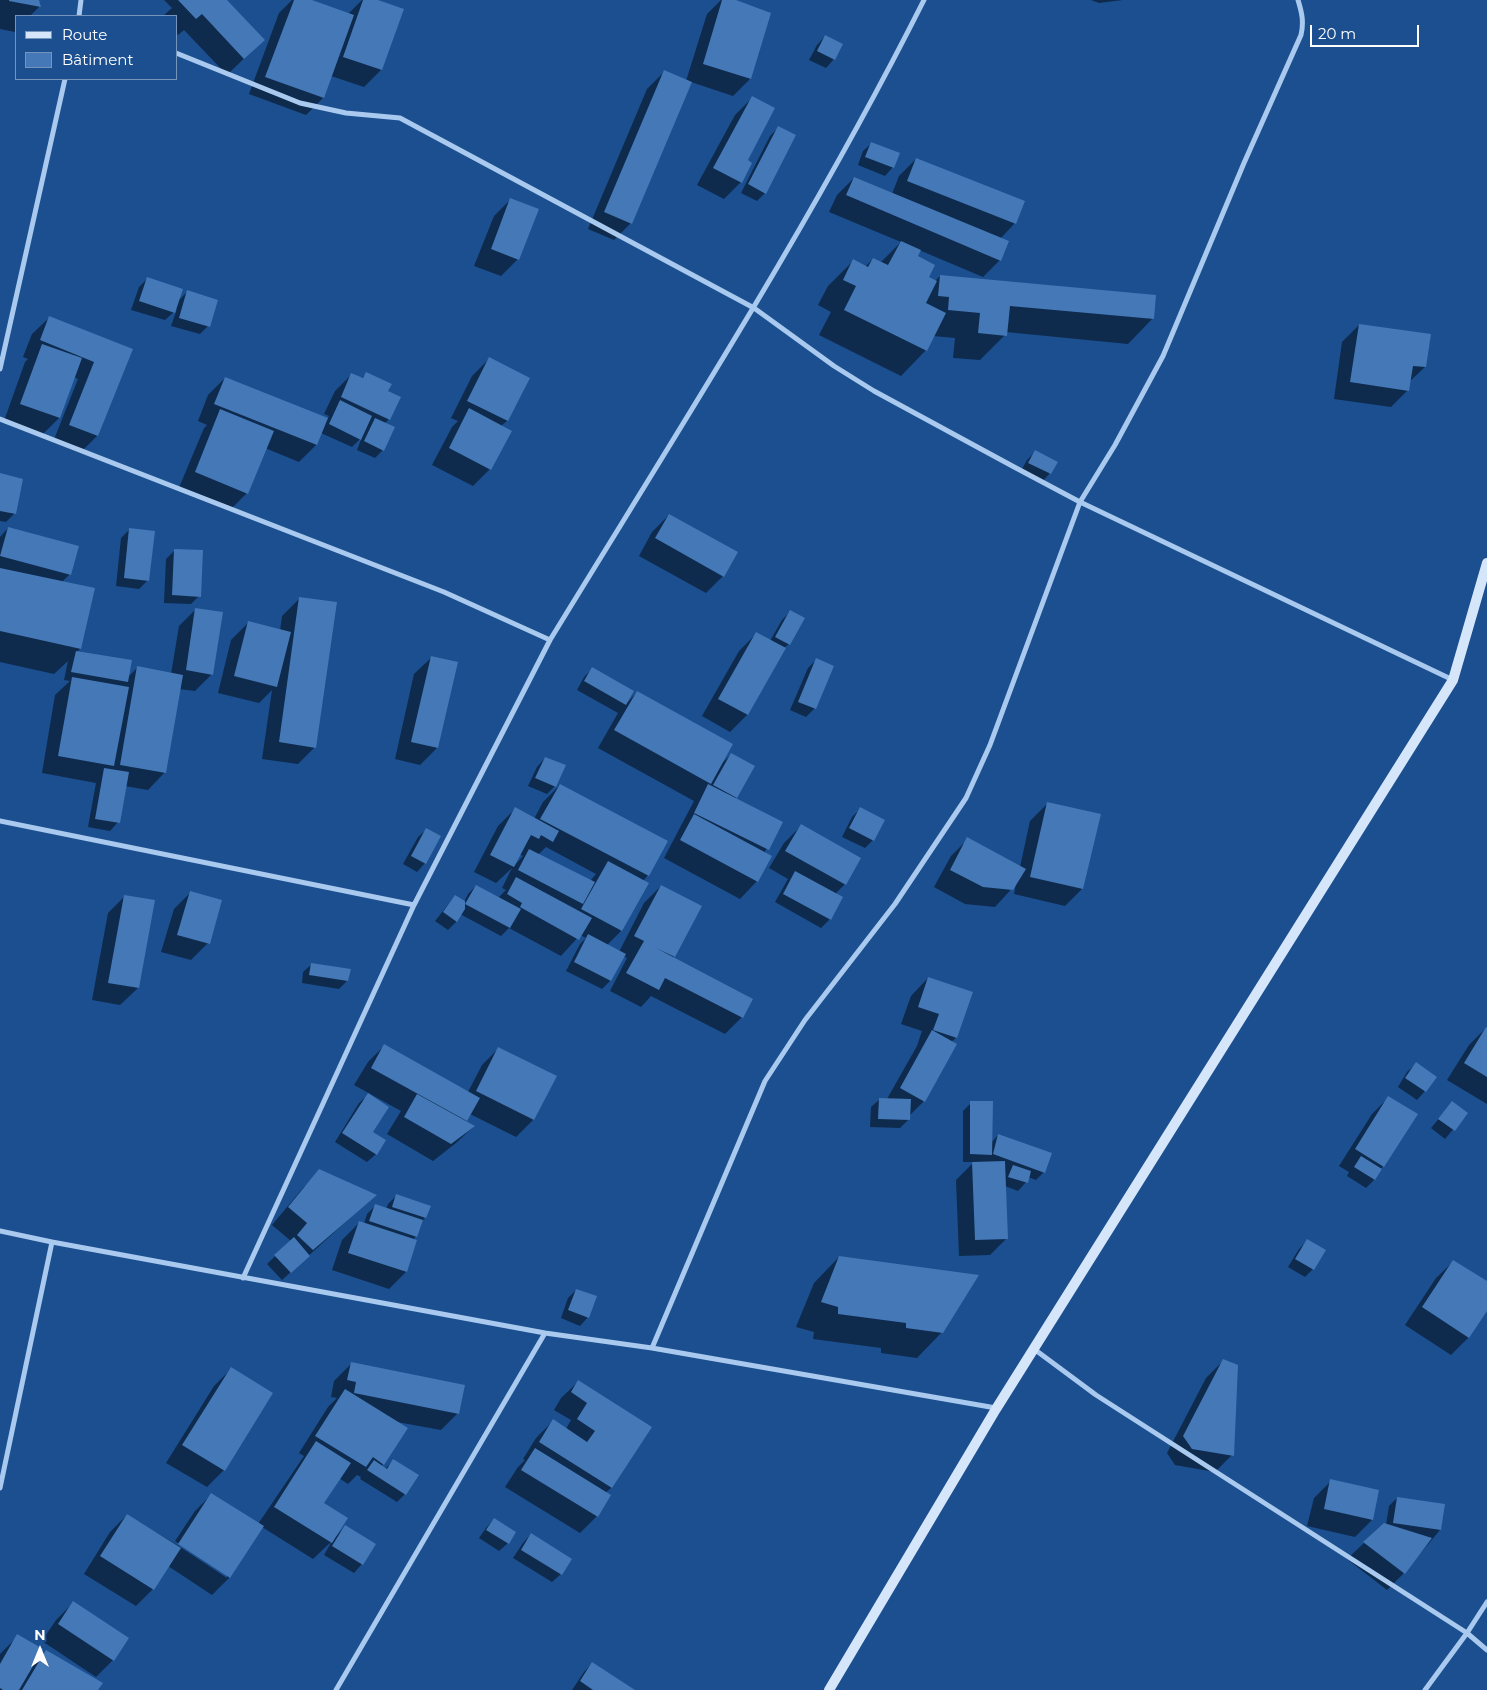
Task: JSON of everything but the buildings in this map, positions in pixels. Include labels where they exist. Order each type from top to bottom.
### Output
[{"type":"street","points":[[81,0],[81,15]]},
{"type":"street","points":[[243,1278],[414,905],[550,640],[754,308],[888,73],[924,0]]},
{"type":"street","points":[[652,1348],[765,1081],[805,1020],[895,904],[966,798],[990,745],[1080,502],[1115,445],[1163,356],[1244,163],[1301,35],[1303,15],[1298,0]]},
{"type":"street","points":[[178,54],[300,103],[346,113],[400,118],[754,308],[834,366],[874,391],[1080,502],[1453,680]]},
{"type":"street","points":[[0,369],[65,80]]},
{"type":"street","points":[[0,419],[444,592],[550,640]]},
{"type":"street","points":[[829,1690],[996,1408],[1453,680],[1487,563]]},
{"type":"street","points":[[0,821],[414,905]]},
{"type":"street","points":[[0,1231],[545,1333],[652,1348],[996,1408]]},
{"type":"street","points":[[0,1488],[52,1242]]},
{"type":"street","points":[[336,1690],[545,1333]]},
{"type":"street","points":[[1034,1348],[1096,1395],[1466,1633],[1487,1650]]},
{"type":"street","points":[[1425,1690],[1487,1602]]}]
